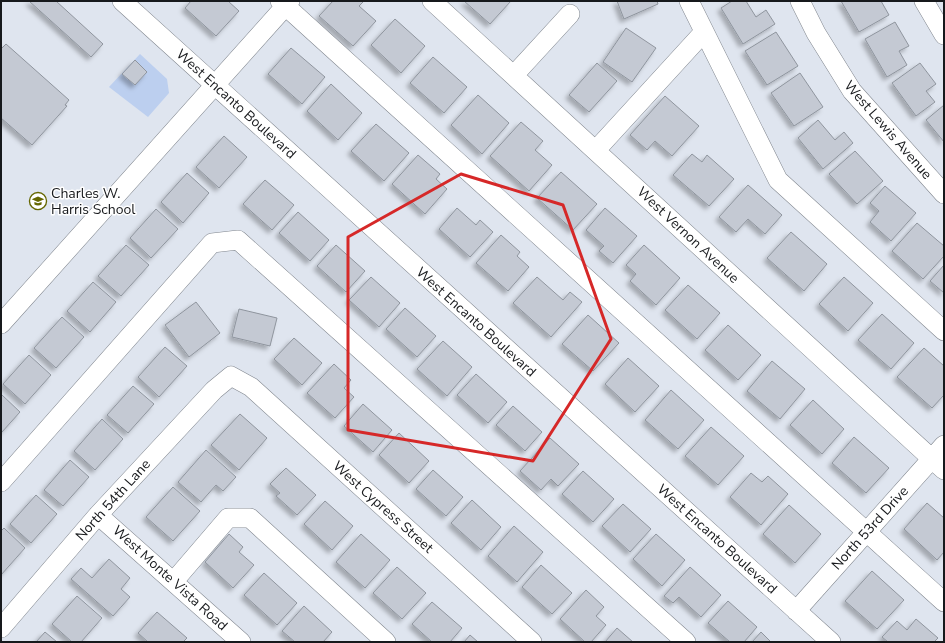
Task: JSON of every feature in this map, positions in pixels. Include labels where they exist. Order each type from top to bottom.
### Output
[{"type":"street","name":"West Encanto Boulevard","points":[[122,1],[831,642]]},
{"type":"street","name":"West Vernon Avenue","points":[[432,1],[938,465]]},
{"type":"street","points":[[689,1],[703,33],[778,180],[944,331]]},
{"type":"street","name":"West Lewis Avenue","points":[[800,1],[816,33],[852,91],[944,194]]},
{"type":"street","points":[[924,1],[944,35]]},
{"type":"street","points":[[1,324],[285,3],[944,602]]},
{"type":"street","points":[[514,75],[570,14]]},
{"type":"street","points":[[596,150],[703,33]]},
{"type":"street","points":[[1,482],[212,243],[238,240],[686,642]]},
{"type":"street","name":"North 54th Lane","points":[[1,628],[98,515],[214,390],[231,376]]},
{"type":"street","name":"West Cypress Street","points":[[231,376],[251,387],[532,642]]},
{"type":"street","name":"North 53rd Drive","points":[[796,611],[867,532],[938,465],[944,445]]},
{"type":"street","name":"West Monte Vista Road","points":[[98,515],[241,642]]},
{"type":"street","points":[[174,581],[228,518],[250,518],[386,642]]},
{"type":"highlighted area","points":[[461,174],[563,205],[611,339],[533,461],[348,430],[348,237]]},
{"type":"shaded area","points":[[140,54],[167,79],[169,93],[148,117],[109,87]]},
{"type":"building","points":[[29,1],[56,1],[103,44],[91,57]]},
{"type":"building","points":[[191,1],[228,1],[239,11],[216,36],[185,8]]},
{"type":"building","points":[[333,1],[364,1],[359,6],[376,21],[353,46],[319,16]]},
{"type":"building","points":[[464,1],[511,1],[490,24]]},
{"type":"building","points":[[617,1],[657,1],[658,4],[624,19]]},
{"type":"building","points":[[732,1],[746,1],[756,17],[766,10],[775,24],[743,44],[721,8]]},
{"type":"building","points":[[841,1],[881,1],[889,15],[859,32]]},
{"type":"building","points":[[395,19],[425,46],[401,73],[371,45]]},
{"type":"building","points":[[895,22],[909,46],[899,51],[907,65],[887,77],[865,39]]},
{"type":"building","points":[[626,28],[656,48],[632,82],[603,62]]},
{"type":"building","points":[[776,32],[798,66],[767,85],[745,51]]},
{"type":"building","points":[[6,44],[69,100],[65,105],[67,106],[32,145],[1,118],[1,47],[2,48]]},
{"type":"building","points":[[291,48],[325,77],[302,104],[268,74]]},
{"type":"building","points":[[433,57],[467,87],[444,113],[410,83]]},
{"type":"building","points":[[135,60],[147,72],[135,85],[122,74]]},
{"type":"building","points":[[597,63],[617,81],[589,112],[569,95]]},
{"type":"building","points":[[920,63],[936,84],[926,91],[935,102],[916,116],[892,83]]},
{"type":"building","points":[[800,73],[823,107],[794,126],[771,93]]},
{"type":"building","points":[[331,84],[362,113],[338,140],[307,111]]},
{"type":"building","points":[[478,95],[509,123],[482,154],[451,125]]},
{"type":"building","points":[[665,96],[699,126],[672,156],[655,141],[647,150],[630,135]]},
{"type":"building","points":[[944,105],[944,142],[926,120]]},
{"type":"building","points":[[818,120],[835,140],[844,132],[853,143],[823,169],[798,138]]},
{"type":"building","points":[[521,122],[543,141],[535,150],[552,165],[529,191],[490,156]]},
{"type":"building","points":[[376,124],[409,153],[384,181],[351,151]]},
{"type":"building","points":[[224,136],[247,157],[219,188],[196,167]]},
{"type":"building","points":[[855,151],[883,181],[857,204],[829,174]]},
{"type":"building","points":[[692,154],[702,162],[707,155],[734,179],[709,206],[673,175]]},
{"type":"building","points":[[418,155],[440,174],[436,179],[447,189],[425,214],[392,184]]},
{"type":"building","points":[[561,172],[597,204],[573,230],[537,198]]},
{"type":"building","points":[[187,173],[209,193],[183,223],[161,202]]},
{"type":"building","points":[[265,180],[294,205],[272,230],[243,204]]},
{"type":"building","points":[[748,185],[782,215],[765,234],[748,219],[736,232],[719,217]]},
{"type":"building","points":[[885,186],[916,213],[891,241],[870,222],[879,211],[870,203]]},
{"type":"building","points":[[457,208],[476,225],[480,220],[493,232],[470,257],[439,229]]},
{"type":"building","points":[[605,208],[637,236],[613,263],[599,251],[604,246],[586,230]]},
{"type":"building","points":[[156,209],[178,229],[151,258],[130,238]]},
{"type":"building","points":[[298,212],[329,240],[310,261],[279,233]]},
{"type":"building","points":[[917,223],[944,246],[944,256],[923,279],[892,251]]},
{"type":"building","points":[[791,232],[827,264],[804,291],[767,258]]},
{"type":"building","points":[[501,235],[520,252],[517,256],[529,267],[508,291],[476,263]]},
{"type":"building","points":[[126,245],[149,265],[121,296],[98,276]]},
{"type":"building","points":[[336,245],[365,271],[346,292],[317,266]]},
{"type":"building","points":[[644,245],[680,278],[656,305],[630,281],[636,274],[626,265]]},
{"type":"building","points":[[944,265],[944,293],[930,281]]},
{"type":"building","points":[[371,277],[400,303],[379,327],[349,300]]},
{"type":"building","points":[[537,277],[563,300],[570,292],[582,302],[551,337],[513,303]]},
{"type":"building","points":[[844,277],[873,303],[848,331],[819,304]]},
{"type":"building","points":[[93,282],[116,302],[90,332],[67,311]]},
{"type":"building","points":[[688,285],[720,313],[697,339],[665,310]]},
{"type":"building","points":[[196,302],[220,333],[189,357],[165,325]]},
{"type":"building","points":[[405,308],[436,336],[417,357],[386,329]]},
{"type":"building","points":[[239,309],[277,318],[270,346],[232,337]]},
{"type":"building","points":[[882,314],[914,343],[891,369],[858,340]]},
{"type":"building","points":[[588,315],[619,343],[593,371],[562,344]]},
{"type":"building","points":[[62,317],[84,337],[56,368],[34,348]]},
{"type":"building","points":[[728,325],[761,355],[738,380],[705,350]]},
{"type":"building","points":[[294,338],[322,363],[302,385],[274,359]]},
{"type":"building","points":[[443,341],[472,367],[447,396],[417,369]]},
{"type":"building","points":[[165,347],[187,366],[159,397],[138,377]]},
{"type":"building","points":[[924,348],[944,366],[944,395],[932,408],[897,377]]},
{"type":"building","points":[[29,355],[51,375],[25,404],[3,384]]},
{"type":"building","points":[[628,358],[659,386],[635,412],[605,384]]},
{"type":"building","points":[[772,361],[805,389],[780,419],[747,391]]},
{"type":"building","points":[[334,364],[351,380],[344,388],[354,397],[335,418],[307,393]]},
{"type":"building","points":[[476,374],[507,402],[488,423],[457,395]]},
{"type":"building","points":[[133,386],[154,404],[128,433],[107,415]]},
{"type":"building","points":[[671,390],[704,420],[678,449],[645,420]]},
{"type":"building","points":[[1,394],[20,412],[2,432],[1,431]]},
{"type":"building","points":[[813,400],[844,429],[822,454],[790,425]]},
{"type":"building","points":[[363,404],[392,430],[373,452],[344,426]]},
{"type":"building","points":[[513,406],[542,432],[525,451],[496,425]]},
{"type":"building","points":[[240,414],[267,438],[239,470],[211,445]]},
{"type":"building","points":[[102,419],[123,439],[95,470],[74,451]]},
{"type":"building","points":[[711,427],[744,456],[718,485],[685,456]]},
{"type":"building","points":[[399,433],[429,461],[409,483],[379,455]]},
{"type":"building","points":[[854,437],[889,468],[866,493],[832,463]]},
{"type":"building","points":[[550,438],[579,464],[558,486],[551,479],[541,490],[520,471]]},
{"type":"building","points":[[206,450],[236,477],[223,491],[216,485],[201,502],[178,482]]},
{"type":"building","points":[[70,460],[89,477],[63,506],[44,490]]},
{"type":"building","points":[[286,468],[316,495],[297,515],[276,496],[280,493],[270,484]]},
{"type":"building","points":[[433,470],[463,497],[446,516],[416,489]]},
{"type":"building","points":[[583,471],[614,499],[593,522],[562,494]]},
{"type":"building","points":[[751,473],[762,482],[768,476],[788,494],[761,525],[730,497]]},
{"type":"building","points":[[173,487],[200,511],[173,541],[146,517]]},
{"type":"building","points":[[36,495],[57,514],[31,543],[10,524]]},
{"type":"building","points":[[472,500],[501,527],[481,550],[451,523]]},
{"type":"building","points":[[325,501],[353,526],[332,550],[304,524]]},
{"type":"building","points":[[927,503],[944,518],[944,552],[937,560],[904,529]]},
{"type":"building","points":[[623,504],[651,529],[630,552],[602,526]]},
{"type":"building","points":[[789,505],[821,534],[795,563],[763,534]]},
{"type":"building","points":[[514,526],[543,552],[517,582],[488,556]]},
{"type":"building","points":[[4,528],[25,548],[1,575],[1,531]]},
{"type":"building","points":[[229,534],[243,547],[239,552],[254,565],[233,588],[205,562]]},
{"type":"building","points":[[361,534],[390,560],[365,588],[336,562]]},
{"type":"building","points":[[656,534],[685,560],[662,586],[633,559]]},
{"type":"building","points":[[109,559],[130,578],[121,589],[130,597],[113,616],[71,579],[81,568],[92,578]]},
{"type":"building","points":[[541,565],[572,593],[552,614],[522,587]]},
{"type":"building","points":[[397,567],[426,593],[402,619],[373,593]]},
{"type":"building","points":[[690,567],[721,595],[701,617],[679,597],[673,603],[664,596]]},
{"type":"building","points":[[872,571],[904,600],[877,629],[845,601]]},
{"type":"building","points":[[264,573],[297,603],[277,625],[244,595]]},
{"type":"building","points":[[586,590],[604,607],[596,616],[606,625],[591,642],[585,642],[560,619]]},
{"type":"building","points":[[77,596],[102,618],[81,642],[72,642],[52,624]]},
{"type":"building","points":[[728,601],[757,627],[744,642],[730,642],[708,623]]},
{"type":"building","points":[[432,602],[462,628],[450,642],[432,642],[412,624]]},
{"type":"building","points":[[304,606],[332,632],[323,642],[295,642],[282,631]]},
{"type":"building","points":[[157,612],[187,638],[183,642],[148,642],[138,633]]},
{"type":"building","points":[[916,619],[938,638],[934,642],[888,642],[882,637],[897,621],[907,630]]},
{"type":"building","points":[[617,628],[633,642],[605,642]]},
{"type":"building","points":[[45,632],[57,642],[36,642]]},
{"type":"building","points":[[761,632],[771,642],[752,642]]},
{"type":"building","points":[[470,635],[478,642],[464,642]]},
{"type":"place","name":"Charles W. Harris School","points":[[38,201]]}]
